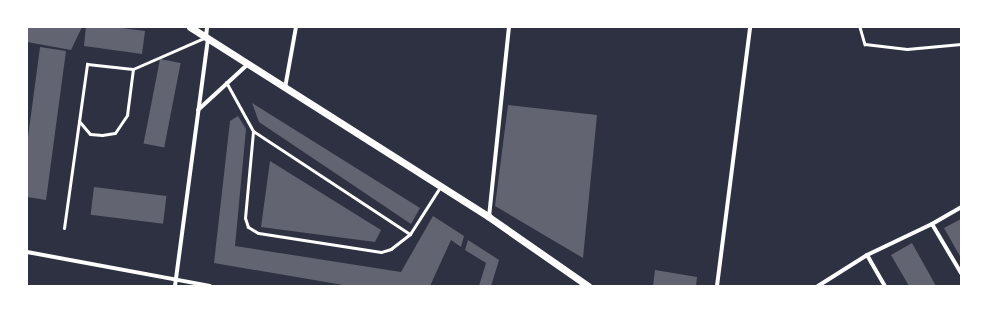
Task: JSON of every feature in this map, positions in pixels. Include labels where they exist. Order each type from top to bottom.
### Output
[{"type":"street","points":[[190,27],[489,217],[588,286]]},
{"type":"street","points":[[175,286],[207,38],[207,27]]},
{"type":"street","points":[[285,88],[296,27]]},
{"type":"street","points":[[489,217],[509,27]]},
{"type":"street","points":[[717,286],[750,27]]},
{"type":"street","points":[[197,110],[226,82],[248,64]]},
{"type":"street","points":[[818,286],[867,255],[932,224],[961,207]]},
{"type":"street","points":[[932,224],[961,273]]},
{"type":"street","points":[[27,252],[210,286]]},
{"type":"street","points":[[867,255],[885,286]]},
{"type":"lane","points":[[64,228],[87,64],[134,69],[207,38]]},
{"type":"lane","points":[[79,121],[90,134],[102,135],[116,133],[127,115],[134,69]]},
{"type":"lane","points":[[226,82],[253,131],[410,234]]},
{"type":"lane","points":[[253,131],[245,218],[248,227],[258,233],[381,252],[391,249],[410,234],[441,186]]},
{"type":"path","points":[[860,27],[866,44],[907,49],[961,44]]},
{"type":"building","points":[[27,27],[82,27],[71,50],[27,42]]},
{"type":"building","points":[[86,27],[114,27],[145,31],[142,54],[84,46]]},
{"type":"building","points":[[40,47],[66,51],[46,200],[27,197],[27,145]]},
{"type":"building","points":[[160,59],[181,63],[164,147],[144,143]]},
{"type":"building","points":[[252,103],[420,208],[411,224],[259,122]]},
{"type":"building","points":[[508,105],[597,115],[583,258],[495,206]]},
{"type":"building","points":[[238,116],[246,129],[235,246],[401,272],[433,216],[464,236],[461,247],[451,240],[430,286],[349,286],[214,263],[230,121]]},
{"type":"building","points":[[270,161],[381,230],[375,242],[261,227]]},
{"type":"building","points":[[94,187],[166,196],[163,224],[91,215]]},
{"type":"building","points":[[961,219],[961,258],[944,228]]},
{"type":"building","points":[[468,240],[499,260],[491,286],[479,286],[486,263],[465,250]]},
{"type":"building","points":[[912,243],[936,286],[909,286],[891,255]]},
{"type":"building","points":[[655,270],[697,277],[696,286],[653,286]]}]
